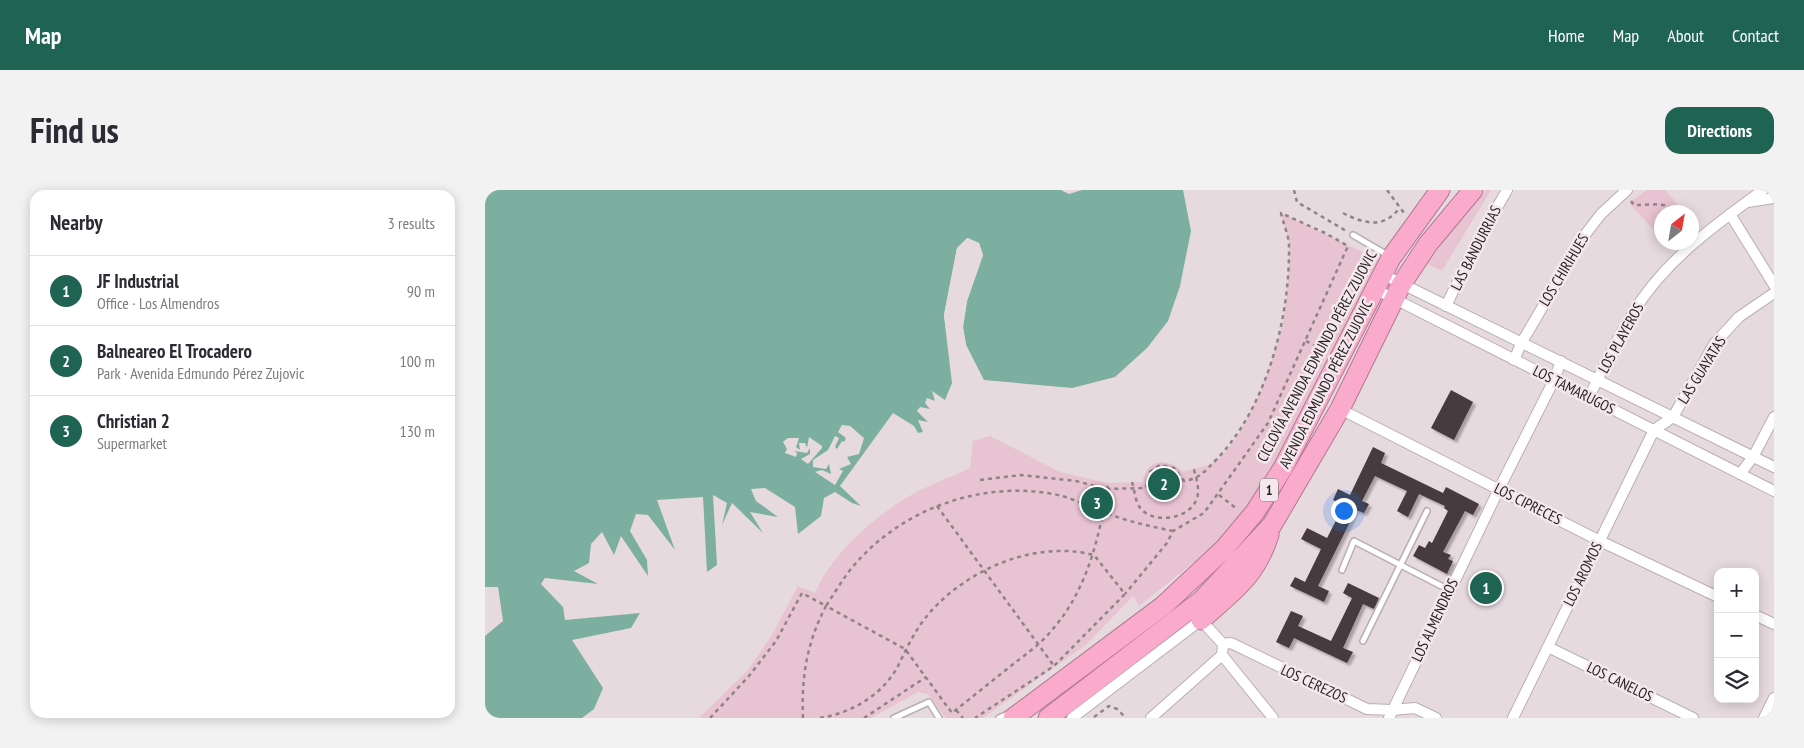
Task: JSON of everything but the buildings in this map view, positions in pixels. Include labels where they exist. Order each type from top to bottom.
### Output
[{"type":"highway","name":"AVENIDA EDMUNDO PÉREZ ZUJOVIC","points":[[1019,714],[1163,606],[1224,549],[1255,512],[1283,468],[1391,258],[1440,190]]},
{"type":"highway","name":"AVENIDA EDMUNDO PÉREZ ZUJOVIC","points":[[1048,718],[1202,600],[1272,525],[1340,409],[1397,292],[1429,244],[1473,190]]},
{"type":"highway","points":[[1201,620],[1251,576],[1264,552],[1272,525]]},
{"type":"street","name":"LAS BANDURRIAS","points":[[1446,306],[1474,248],[1507,190]]},
{"type":"street","name":"LOS CHIRIHUES","points":[[1515,360],[1522,342],[1584,236],[1601,214],[1627,190]]},
{"type":"street","name":"LOS PLAYEROS","points":[[1589,397],[1633,312],[1650,290],[1679,257],[1730,214],[1763,190]]},
{"type":"street","name":"LOS PLAYEROS","points":[[1747,202],[1774,198]]},
{"type":"street","points":[[1730,214],[1774,286]]},
{"type":"street","name":"LOS TAMARUGOS","points":[[1379,282],[1515,360],[1774,491]]},
{"type":"street","name":"LOS TAMARUGOS","points":[[1379,282],[1397,292],[1446,306],[1774,467]]},
{"type":"street","name":"LAS GUAYATAS","points":[[1654,430],[1673,417],[1714,344],[1739,318],[1774,293]]},
{"type":"street","name":"LOS ALMENDROS","points":[[1391,714],[1449,590],[1554,380],[1561,361]]},
{"type":"street","name":"LOS CIPRECES","points":[[1340,409],[1599,540],[1714,595]]},
{"type":"street","points":[[1740,474],[1753,457],[1774,417]]},
{"type":"street","name":"LOS AROMOS","points":[[1513,718],[1654,430]]},
{"type":"street","points":[[1759,617],[1774,624]]},
{"type":"street","points":[[1072,718],[1201,620],[1268,716]]},
{"type":"street","name":"LOS CEREZOS","points":[[1223,650],[1231,643],[1367,709],[1391,714],[1415,708],[1436,718]]},
{"type":"street","name":"LOS CANELOS","points":[[1548,647],[1693,718]]},
{"type":"street","points":[[1151,718],[1223,650]]},
{"type":"street","points":[[1764,718],[1774,698]]},
{"type":"lane","points":[[1353,235],[1391,258]]},
{"type":"lane","points":[[1363,641],[1427,511]]},
{"type":"lane","points":[[1342,570],[1354,541],[1449,590]]},
{"type":"lane","points":[[894,718],[929,702],[939,718]]},
{"type":"lane","points":[[999,718],[1005,714],[1019,714]]},
{"type":"path","points":[[1294,190],[1297,202],[1353,235]]},
{"type":"path","points":[[1387,190],[1408,217]]},
{"type":"path","points":[[1627,190],[1634,205],[1664,205]]},
{"type":"path","points":[[1343,213],[1361,223],[1383,221],[1393,218],[1400,207]]},
{"type":"path","points":[[975,718],[1054,666],[1125,594],[1167,543],[1173,531],[1204,513],[1219,495],[1268,423],[1348,246],[1281,213],[1289,244],[1287,291],[1283,321],[1271,364],[1250,412],[1233,441],[1197,479],[1183,481],[1173,468],[1160,465],[1150,472],[1146,488],[1107,489],[1076,481],[1021,475],[981,480]]},
{"type":"path","name":"CICLOVÍA AVENIDA EDMUNDO PÉREZ ZUJOVIC","points":[[1306,341],[1330,354],[1327,360]]},
{"type":"path","points":[[1132,482],[1135,499],[1143,511],[1158,518],[1174,516],[1190,509],[1197,498],[1197,479],[1193,467]]},
{"type":"path","points":[[710,718],[749,676],[776,641],[802,593],[905,649],[952,713],[1038,645],[1064,616],[1085,577],[1094,555],[1107,482]]},
{"type":"path","points":[[803,718],[802,688],[805,666],[811,637],[826,606],[848,574],[870,550],[900,526],[937,506],[981,494],[1034,492],[1071,499],[1136,524],[1173,531]]},
{"type":"path","points":[[1219,495],[1242,513]]},
{"type":"path","points":[[937,506],[1059,671]]},
{"type":"path","points":[[820,718],[846,712],[876,693],[889,680],[905,649],[924,620],[938,604],[984,571],[1005,561],[1045,552],[1067,550],[1094,555],[1125,594]]},
{"type":"path","points":[[864,718],[925,676]]},
{"type":"path","points":[[1094,717],[1109,706],[1117,709],[1126,718]]},
{"type":"path","points":[[956,710],[963,718]]},
{"type":"shaded area","points":[[485,190],[1061,190],[1069,194],[1082,190],[1183,190],[1191,231],[1180,286],[1168,321],[1147,348],[1115,377],[1072,388],[984,380],[966,345],[963,327],[967,301],[983,255],[979,243],[967,238],[957,248],[944,315],[952,383],[945,400],[932,391],[935,401],[927,398],[925,403],[930,409],[920,407],[917,411],[928,422],[918,420],[923,432],[918,433],[914,426],[893,413],[840,486],[861,506],[852,503],[835,492],[824,498],[821,516],[798,534],[795,507],[765,488],[751,489],[756,501],[778,517],[750,512],[763,533],[732,503],[722,525],[727,503],[713,495],[717,565],[707,572],[703,497],[657,500],[675,550],[648,515],[636,514],[630,531],[647,560],[648,576],[621,536],[614,555],[602,532],[591,544],[589,563],[574,571],[598,584],[545,578],[541,584],[563,607],[565,620],[640,613],[631,628],[572,640],[603,688],[594,709],[582,718],[485,718],[485,636],[503,621],[498,587],[485,587]],"holes":[[[842,425],[850,426],[864,438],[859,454],[847,457],[851,464],[839,469],[843,471],[835,485],[815,472],[822,470],[831,474],[829,464],[826,469],[813,467],[813,460],[828,450],[835,436],[839,438],[835,447],[837,449],[842,441],[844,442],[846,438],[838,432]],[[809,437],[822,446],[822,448],[808,464],[801,459],[810,454],[810,448],[807,453],[794,451],[797,453],[796,457],[785,453],[787,449],[783,442],[788,438],[799,438],[796,447],[800,450],[799,443],[805,443],[807,448]]]},
{"type":"shaded area","points":[[1486,190],[1491,190],[1442,271],[1427,264],[1463,215]]},
{"type":"shaded area","points":[[1647,190],[1666,190],[1678,205],[1654,205],[1654,230],[1629,203]]},
{"type":"shaded area","points":[[1281,213],[1379,260],[1274,463],[1242,513],[1218,543],[1139,606],[1133,596],[1087,644],[983,718],[946,718],[928,694],[918,692],[871,718],[699,718],[747,671],[772,635],[798,586],[815,593],[822,579],[841,552],[878,518],[904,499],[970,468],[973,441],[990,436],[1060,472],[1108,483],[1143,482],[1149,468],[1159,462],[1171,464],[1184,472],[1213,463],[1225,453],[1236,438],[1257,398],[1266,377],[1283,322],[1286,304],[1289,246]]},
{"type":"pier","points":[[968,238],[979,243],[983,255],[967,301],[963,327],[966,345],[984,383],[964,346],[960,327],[964,301],[980,255],[977,245],[968,241],[959,249],[947,315],[953,387],[944,315],[957,248]]},
{"type":"place","name":"Balneareo El Trocadero","points":[[1164,484]]},
{"type":"place","name":"Christian 2","points":[[1097,503]]},
{"type":"place","name":"JF Industrial","points":[[1486,588]]}]
